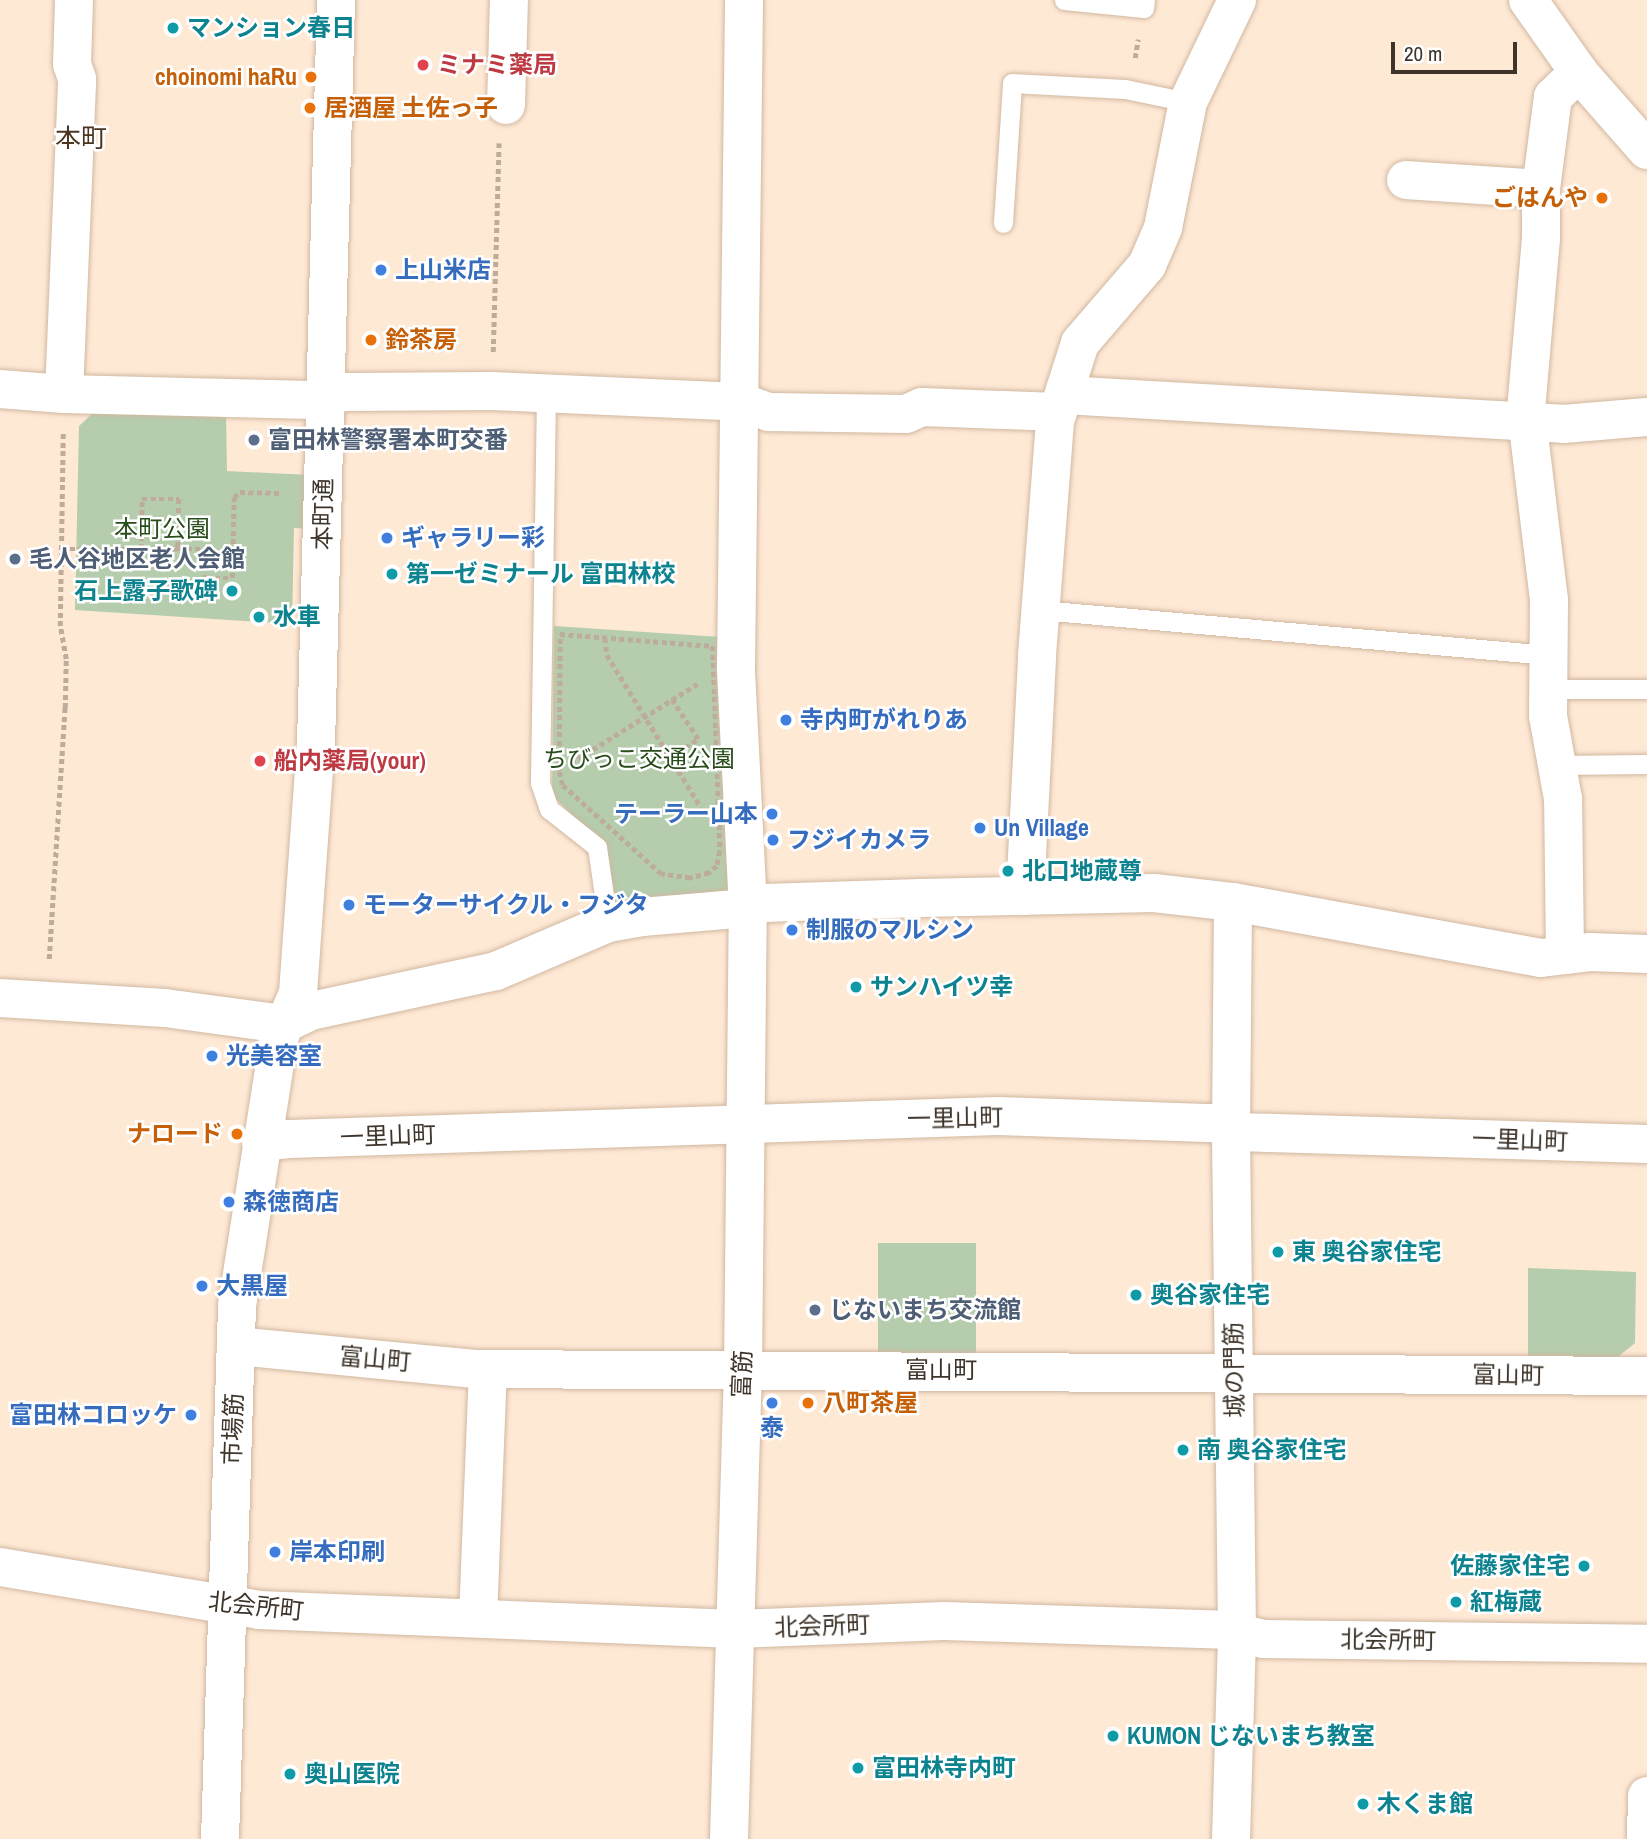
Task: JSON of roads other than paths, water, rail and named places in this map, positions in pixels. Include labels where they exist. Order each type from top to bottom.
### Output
[{"type":"street","points":[[64,394],[76,79],[72,64],[74,0]]},
{"type":"street","name":"本町通","points":[[284,1024],[298,993],[316,744],[336,0]]},
{"type":"street","points":[[506,105],[509,0]]},
{"type":"street","name":"富筋","points":[[729,1839],[743,1369],[748,908],[736,668],[744,0]]},
{"type":"street","points":[[1025,896],[1041,610],[1061,404],[1080,343],[1147,265],[1158,240],[1188,102],[1237,0]]},
{"type":"street","points":[[1528,0],[1579,72],[1647,150]]},
{"type":"street","points":[[1565,955],[1561,862],[1563,799],[1548,716],[1549,600],[1528,422],[1541,189],[1553,97],[1579,72]]},
{"type":"street","points":[[1406,180],[1541,189]]},
{"type":"street","points":[[0,389],[64,394],[312,400],[343,392],[492,391],[546,396],[741,402],[769,412],[906,414],[922,407],[1061,404],[1563,424],[1647,417]]},
{"type":"street","points":[[0,998],[165,1008],[284,1024],[311,1011],[496,971],[608,923],[642,916],[748,908],[764,903],[1025,896],[1154,893],[1233,902],[1541,958],[1590,952],[1647,954]]},
{"type":"street","name":"城の門筋","points":[[1231,1839],[1237,1633],[1231,1129],[1233,902]]},
{"type":"street","name":"市場筋","points":[[220,1839],[237,1306],[261,1142],[279,1038],[284,1024]]},
{"type":"street","name":"一里山町","points":[[261,1142],[998,1116],[1214,1123],[1253,1132],[1647,1144]]},
{"type":"street","name":"富山町","points":[[236,1346],[488,1368],[1647,1376]]},
{"type":"street","points":[[1647,1364],[1647,1394]]},
{"type":"street","points":[[478,1618],[488,1368]]},
{"type":"street","name":"北会所町","points":[[0,1567],[259,1610],[735,1629],[944,1621],[1237,1633],[1263,1639],[1647,1644]]},
{"type":"street","points":[[1646,1839],[1647,1796]]},
{"type":"lane","points":[[1064,0],[1145,4]]},
{"type":"lane","points":[[1003,223],[1012,83],[1129,90],[1188,102]]},
{"type":"lane","points":[[546,396],[540,783],[549,809],[597,847],[608,923]]},
{"type":"lane","points":[[1041,610],[1548,672],[1647,689]]},
{"type":"lane","points":[[1557,765],[1647,764]]},
{"type":"place","name":"マンション春日","points":[[173,28]]},
{"type":"place","name":"ミナミ薬局","points":[[423,65]]},
{"type":"place","name":"choinomi haRu","points":[[311,77]]},
{"type":"place","name":"居酒屋 土佐っ子","points":[[310,108]]},
{"type":"place","name":"ごはんや","points":[[1602,198]]},
{"type":"place","name":"上山米店","points":[[381,270]]},
{"type":"place","name":"鈴茶房","points":[[371,340]]},
{"type":"place","name":"富田林警察署本町交番","points":[[254,440]]},
{"type":"place","name":"ギャラリー彩","points":[[387,538]]},
{"type":"place","name":"毛人谷地区老人会館","points":[[15,559]]},
{"type":"place","name":"第一ゼミナール 富田林校","points":[[392,574]]},
{"type":"place","name":"石上露子歌碑","points":[[232,591]]},
{"type":"place","name":"水車","points":[[259,617]]},
{"type":"place","name":"寺内町がれりあ","points":[[786,720]]},
{"type":"place","name":"船内薬局(your)","points":[[260,761]]},
{"type":"place","name":"テーラー山本","points":[[772,814]]},
{"type":"place","name":"Un Village","points":[[980,828]]},
{"type":"place","name":"フジイカメラ","points":[[773,840]]},
{"type":"place","name":"北口地蔵尊","points":[[1008,871]]},
{"type":"place","name":"モーターサイクル・フジタ","points":[[349,905]]},
{"type":"place","name":"制服のマルシン","points":[[792,930]]},
{"type":"place","name":"サンハイツ幸","points":[[856,987]]},
{"type":"place","name":"光美容室","points":[[212,1056]]},
{"type":"place","name":"ナロード","points":[[237,1134]]},
{"type":"place","name":"森徳商店","points":[[229,1202]]},
{"type":"place","name":"東 奥谷家住宅","points":[[1278,1252]]},
{"type":"place","name":"大黒屋","points":[[202,1286]]},
{"type":"place","name":"奥谷家住宅","points":[[1136,1295]]},
{"type":"place","name":"じないまち交流館","points":[[815,1310]]},
{"type":"place","name":"泰","points":[[772,1403]]},
{"type":"place","name":"八町茶屋","points":[[808,1403]]},
{"type":"place","name":"富田林コロッケ","points":[[191,1415]]},
{"type":"place","name":"南 奥谷家住宅","points":[[1183,1450]]},
{"type":"place","name":"岸本印刷","points":[[275,1552]]},
{"type":"place","name":"佐藤家住宅","points":[[1584,1566]]},
{"type":"place","name":"紅梅蔵","points":[[1456,1602]]},
{"type":"place","name":"KUMON じないまち教室","points":[[1113,1736]]},
{"type":"place","name":"富田林寺内町","points":[[858,1768]]},
{"type":"place","name":"奥山医院","points":[[290,1774]]},
{"type":"place","name":"木くま館","points":[[1363,1804]]},
{"type":"district","name":"本町","points":[[81,138]]},
{"type":"park label","name":"本町公園","points":[[162,529]]},
{"type":"park label","name":"ちびっこ交通公園","points":[[639,759]]}]
